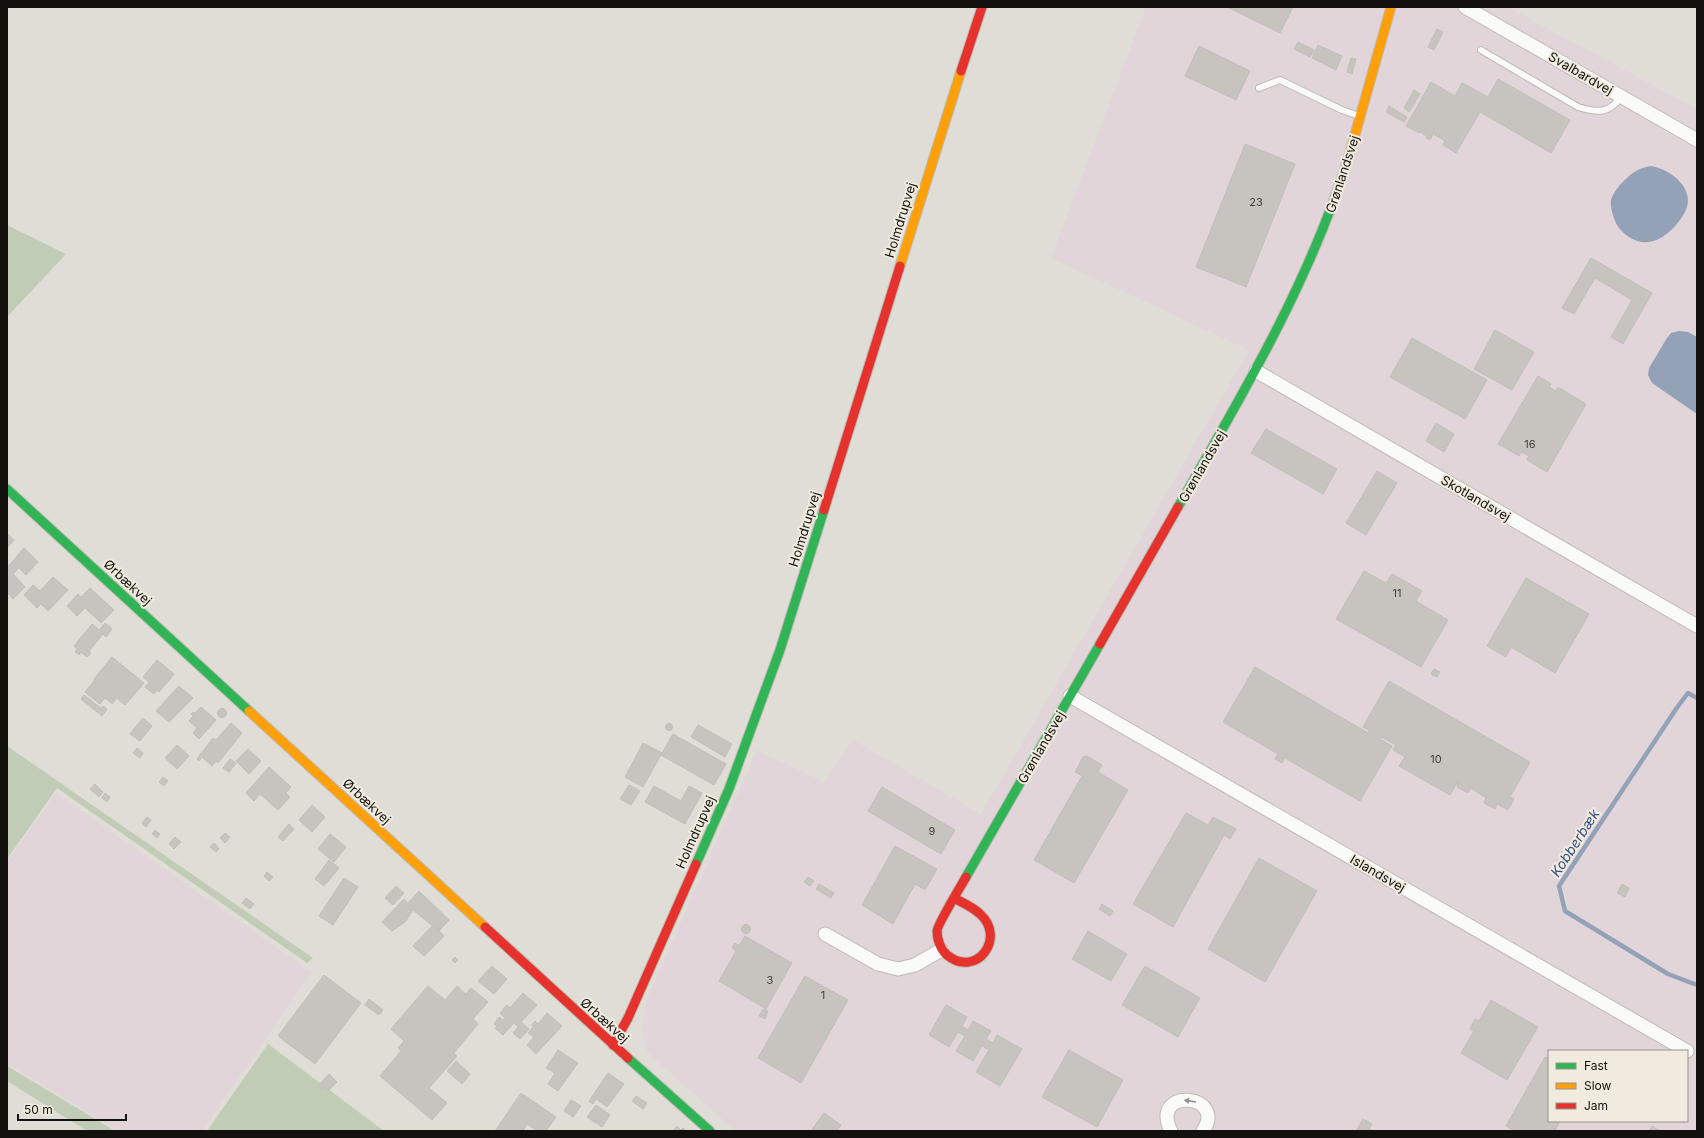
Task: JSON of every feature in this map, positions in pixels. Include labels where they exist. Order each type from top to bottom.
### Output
[{"type":"street","name":"Holmdrupvej","points":[[613,1045],[628,1018],[729,789],[780,650],[982,7]]},
{"type":"street","name":"Grønlandsvej","points":[[941,950],[937,930],[954,898],[1256,371],[1297,291],[1328,219],[1360,116],[1391,7]]},
{"type":"street","name":"Svalbardvej","points":[[1465,7],[1697,140]]},
{"type":"street","name":"Skotlandsvej","points":[[1256,371],[1697,626]]},
{"type":"street","name":"Ørbækvej","points":[[7,489],[613,1045],[710,1131]]},
{"type":"street","name":"Islandsvej","points":[[1070,696],[1685,1050]]},
{"type":"street","points":[[825,934],[878,964],[898,970],[915,965],[941,950],[958,962],[976,962],[986,952],[991,935],[987,921],[978,912],[954,898]]},
{"type":"street","name":"Islandsvej","points":[[1688,1052],[1697,1057]]},
{"type":"street","points":[[1171,1131],[1167,1116],[1170,1109],[1175,1103],[1190,1099],[1198,1102],[1207,1114],[1205,1130]]},
{"type":"lane","points":[[1480,50],[1578,107],[1590,110],[1607,110],[1615,105],[1622,96]]},
{"type":"lane","points":[[1259,88],[1280,80],[1342,110],[1360,116]]},
{"type":"shaded area","points":[[1146,7],[1508,7],[1697,109],[1697,1131],[735,1131],[647,1052],[642,1031],[646,1001],[757,750],[824,782],[853,740],[981,814],[1249,350],[1051,258]]},
{"type":"shaded area","points":[[56,793],[312,972],[202,1131],[119,1131],[7,1063],[7,862]]},
{"type":"green space","points":[[7,225],[66,254],[7,317]]},
{"type":"green space","points":[[7,746],[313,958],[307,963],[57,788],[7,859]]},
{"type":"green space","points":[[268,1044],[384,1131],[207,1131]]},
{"type":"green space","points":[[7,1066],[115,1131],[87,1131],[7,1081]]},
{"type":"water","points":[[1651,166],[1666,171],[1680,182],[1688,196],[1688,204],[1685,212],[1668,233],[1653,241],[1637,241],[1625,234],[1618,226],[1612,211],[1611,200],[1615,191],[1622,182],[1638,170]]},
{"type":"water","points":[[1679,331],[1688,332],[1697,337],[1697,414],[1652,383],[1648,375],[1649,368],[1667,338],[1671,333]]},
{"type":"building","points":[[1227,7],[1293,7],[1280,33]]},
{"type":"building","points":[[1437,29],[1443,32],[1434,50],[1428,47]]},
{"type":"building","points":[[1298,42],[1314,50],[1310,57],[1294,49]]},
{"type":"building","points":[[1318,45],[1342,56],[1336,70],[1312,58]]},
{"type":"building","points":[[1199,46],[1250,71],[1236,100],[1185,76]]},
{"type":"building","points":[[1351,58],[1356,59],[1352,74],[1347,72]]},
{"type":"building","points":[[1498,79],[1570,120],[1551,153],[1480,112],[1456,153],[1443,145],[1445,141],[1433,134],[1430,140],[1426,138],[1427,136],[1406,126],[1431,82],[1455,96],[1462,83],[1488,97]]},
{"type":"building","points":[[1414,90],[1420,94],[1409,112],[1404,108]]},
{"type":"building","points":[[1389,106],[1407,117],[1404,122],[1386,112]]},
{"type":"building","points":[[1245,144],[1295,164],[1246,287],[1196,267]]},
{"type":"building","points":[[1591,258],[1652,293],[1623,344],[1611,337],[1632,300],[1595,278],[1574,314],[1562,308]]},
{"type":"building","points":[[1495,330],[1534,352],[1512,390],[1474,369]]},
{"type":"building","points":[[1412,338],[1487,380],[1465,419],[1390,377]]},
{"type":"building","points":[[1538,376],[1551,384],[1549,387],[1556,391],[1558,387],[1586,404],[1547,472],[1527,460],[1529,456],[1521,452],[1519,456],[1498,444]]},
{"type":"building","points":[[1436,423],[1454,434],[1444,452],[1426,441]]},
{"type":"building","points":[[1266,429],[1337,469],[1323,494],[1251,453]]},
{"type":"building","points":[[1377,471],[1397,483],[1366,535],[1346,523]]},
{"type":"building","points":[[7,533],[14,540],[7,548]]},
{"type":"building","points":[[24,548],[38,562],[26,575],[19,568],[13,574],[25,587],[13,599],[9,594],[7,596],[7,568]]},
{"type":"building","points":[[1364,571],[1386,583],[1392,574],[1422,591],[1416,601],[1448,620],[1421,667],[1336,619]]},
{"type":"building","points":[[53,577],[68,590],[48,611],[41,604],[37,608],[24,595],[33,585],[40,591]]},
{"type":"building","points":[[1526,578],[1589,614],[1555,673],[1511,647],[1506,657],[1487,646]]},
{"type":"building","points":[[90,588],[114,610],[101,623],[85,608],[77,616],[67,606],[78,594],[81,597]]},
{"type":"building","points":[[105,623],[112,629],[106,637],[103,634],[89,651],[91,653],[87,657],[81,652],[79,655],[75,652],[77,649],[74,646],[92,624],[99,630]]},
{"type":"building","points":[[112,657],[144,683],[125,705],[117,698],[112,704],[105,698],[100,704],[85,692]]},
{"type":"building","points":[[157,660],[174,674],[159,692],[157,690],[154,694],[145,687],[149,682],[143,677]]},
{"type":"building","points":[[1255,667],[1368,733],[1369,730],[1363,727],[1389,681],[1530,762],[1510,797],[1514,799],[1508,810],[1497,804],[1495,809],[1484,803],[1486,798],[1471,788],[1468,793],[1457,787],[1458,781],[1450,795],[1399,766],[1405,757],[1393,750],[1396,745],[1381,737],[1380,739],[1392,746],[1360,801],[1285,758],[1282,763],[1275,759],[1278,754],[1223,722]]},
{"type":"building","points":[[1434,669],[1440,672],[1437,677],[1431,674]]},
{"type":"building","points":[[179,686],[193,698],[169,722],[156,711]]},
{"type":"building","points":[[84,695],[101,708],[103,706],[107,709],[102,716],[81,699]]},
{"type":"building","points":[[201,707],[216,720],[199,739],[193,733],[197,728],[189,721],[193,716],[191,714],[193,712],[195,713]]},
{"type":"building","points":[[222,708],[227,713],[222,718],[217,713]]},
{"type":"building","points":[[143,718],[152,726],[140,741],[130,734]]},
{"type":"building","points":[[231,723],[242,733],[218,763],[216,761],[212,766],[203,758],[205,753],[199,761],[197,759],[213,738],[216,740]]},
{"type":"building","points":[[669,723],[672,724],[672,730],[669,731],[666,730],[665,727],[666,724]]},
{"type":"building","points":[[698,725],[732,744],[725,757],[691,737]]},
{"type":"building","points":[[673,734],[726,764],[714,785],[661,755]]},
{"type":"building","points":[[643,743],[662,753],[643,787],[625,777]]},
{"type":"building","points":[[177,745],[189,756],[177,769],[165,758]]},
{"type":"building","points":[[137,748],[143,753],[140,758],[133,753]]},
{"type":"building","points":[[248,749],[261,761],[249,774],[236,761]]},
{"type":"building","points":[[1087,756],[1102,765],[1098,772],[1128,790],[1074,883],[1034,860],[1082,776],[1075,772],[1083,757]]},
{"type":"building","points":[[230,759],[236,763],[229,772],[223,768]]},
{"type":"building","points":[[269,767],[291,787],[286,793],[290,797],[278,810],[260,794],[254,801],[246,793]]},
{"type":"building","points":[[163,777],[168,781],[164,786],[159,782]]},
{"type":"building","points":[[95,784],[103,792],[99,797],[90,789]]},
{"type":"building","points":[[629,785],[640,791],[631,805],[620,799]]},
{"type":"building","points":[[654,786],[681,801],[689,786],[702,793],[685,824],[645,802]]},
{"type":"building","points":[[882,787],[955,830],[941,854],[868,811]]},
{"type":"building","points":[[105,793],[110,797],[107,802],[102,798]]},
{"type":"building","points":[[312,805],[325,817],[312,832],[299,820]]},
{"type":"building","points":[[1186,813],[1208,825],[1213,817],[1236,829],[1230,839],[1224,835],[1173,927],[1133,904]]},
{"type":"building","points":[[147,817],[151,820],[146,827],[142,823]]},
{"type":"building","points":[[289,824],[294,829],[283,841],[278,837]]},
{"type":"building","points":[[155,830],[160,834],[157,838],[152,834]]},
{"type":"building","points":[[225,833],[230,837],[225,843],[220,838]]},
{"type":"building","points":[[330,834],[346,847],[334,862],[318,849]]},
{"type":"building","points":[[175,837],[181,842],[174,849],[169,844]]},
{"type":"building","points":[[214,843],[219,849],[216,852],[210,847]]},
{"type":"building","points":[[895,846],[937,869],[925,890],[915,884],[893,924],[862,905]]},
{"type":"building","points":[[1259,858],[1317,891],[1265,982],[1208,949]]},
{"type":"building","points":[[329,860],[339,868],[324,886],[315,879]]},
{"type":"building","points":[[267,872],[273,877],[269,881],[264,876]]},
{"type":"building","points":[[808,877],[814,881],[810,886],[804,882]]},
{"type":"building","points":[[344,878],[358,887],[333,925],[319,916]]},
{"type":"building","points":[[819,884],[834,893],[831,898],[816,889]]},
{"type":"building","points":[[1622,884],[1629,888],[1625,897],[1617,893]]},
{"type":"building","points":[[396,886],[404,893],[393,905],[385,898]]},
{"type":"building","points":[[419,891],[449,920],[439,931],[413,910],[405,922],[392,931],[382,922],[404,899],[408,903]]},
{"type":"building","points":[[246,898],[254,904],[250,909],[242,903]]},
{"type":"building","points":[[1102,904],[1113,911],[1110,916],[1099,909]]},
{"type":"building","points":[[746,924],[751,929],[746,934],[741,929]]},
{"type":"building","points":[[433,925],[444,936],[424,956],[413,946]]},
{"type":"building","points":[[1088,931],[1127,954],[1111,981],[1072,959]]},
{"type":"building","points":[[745,936],[792,963],[766,1009],[719,981],[736,951],[732,948],[735,943],[739,946]]},
{"type":"building","points":[[455,957],[458,960],[455,963],[452,960]]},
{"type":"building","points":[[492,966],[507,979],[494,994],[478,981]]},
{"type":"building","points":[[1145,966],[1200,998],[1178,1037],[1122,1005]]},
{"type":"building","points":[[324,975],[361,1003],[315,1064],[278,1036]]},
{"type":"building","points":[[805,976],[848,1000],[801,1083],[758,1058]]},
{"type":"building","points":[[428,986],[445,1000],[457,986],[466,994],[471,988],[488,1002],[473,1019],[478,1024],[454,1053],[457,1056],[429,1088],[447,1103],[432,1120],[380,1076],[401,1051],[398,1048],[404,1041],[391,1029]]},
{"type":"building","points":[[523,993],[537,1005],[521,1022],[529,1029],[520,1039],[513,1033],[518,1027],[514,1023],[503,1035],[495,1028],[505,1018],[500,1013],[507,1005],[510,1008]]},
{"type":"building","points":[[369,999],[383,1010],[379,1015],[365,1005]]},
{"type":"building","points":[[1491,1000],[1538,1027],[1507,1080],[1461,1053],[1474,1031],[1470,1029],[1475,1019],[1479,1021]]},
{"type":"building","points":[[946,1005],[967,1017],[962,1026],[968,1030],[973,1021],[991,1031],[986,1039],[993,1043],[997,1035],[1022,1049],[1000,1086],[976,1072],[989,1050],[982,1046],[973,1061],[956,1051],[965,1036],[958,1032],[949,1047],[929,1035]]},
{"type":"building","points":[[763,1009],[768,1011],[765,1019],[759,1016]]},
{"type":"building","points":[[547,1013],[562,1026],[536,1054],[527,1045],[534,1037],[528,1033],[533,1027],[532,1025],[535,1021],[538,1024]]},
{"type":"building","points":[[499,1017],[502,1019],[496,1026],[494,1024]]},
{"type":"building","points":[[558,1050],[578,1063],[558,1091],[548,1084],[555,1073],[546,1068]]},
{"type":"building","points":[[1069,1050],[1123,1080],[1097,1127],[1042,1097]]},
{"type":"building","points":[[1545,1057],[1548,1058],[1548,1122],[1560,1122],[1555,1131],[1515,1131],[1506,1126]]},
{"type":"building","points":[[456,1061],[470,1074],[462,1084],[447,1071]]},
{"type":"building","points":[[608,1073],[624,1084],[607,1107],[596,1099],[593,1104],[589,1101]]},
{"type":"building","points":[[329,1074],[337,1082],[328,1091],[324,1087],[322,1089],[318,1086]]},
{"type":"building","points":[[521,1093],[556,1117],[546,1131],[538,1131],[527,1124],[523,1131],[495,1131]]},
{"type":"building","points":[[636,1096],[647,1103],[643,1109],[632,1101]]},
{"type":"building","points":[[571,1100],[581,1106],[573,1117],[564,1111]]},
{"type":"building","points":[[596,1105],[610,1115],[602,1127],[587,1117]]},
{"type":"building","points":[[824,1113],[841,1125],[837,1131],[811,1131]]},
{"type":"building","points":[[1363,1119],[1372,1124],[1369,1129],[1374,1131],[1356,1131]]},
{"type":"building","points":[[677,1126],[681,1130],[683,1128],[687,1131],[673,1131]]},
{"type":"building","points":[[1652,1126],[1660,1131],[1649,1131]]},
{"type":"waterway","name":"Kobberbæk","points":[[1697,698],[1688,693],[1676,709],[1559,886],[1565,911],[1668,974],[1697,985]]},
{"type":"traffic: fast","points":[[1178,507],[1227,422],[1295,292],[1315,248],[1349,156]]},
{"type":"traffic: fast","points":[[7,489],[249,711]]},
{"type":"traffic: fast","points":[[696,864],[729,789],[780,650],[824,510]]},
{"type":"traffic: fast","points":[[966,877],[1100,644]]},
{"type":"traffic: fast","points":[[628,1058],[710,1131]]},
{"type":"traffic: slow","points":[[1349,156],[1391,7]]},
{"type":"traffic: slow","points":[[900,266],[961,71]]},
{"type":"traffic: slow","points":[[249,711],[485,927]]},
{"type":"traffic: jam","points":[[961,71],[982,7]]},
{"type":"traffic: jam","points":[[824,510],[900,266]]},
{"type":"traffic: jam","points":[[1100,644],[1178,507]]},
{"type":"traffic: jam","points":[[613,1045],[628,1018],[696,864]]},
{"type":"traffic: jam","points":[[954,898],[971,907],[980,914],[988,924],[990,934],[989,944],[977,959],[968,962],[958,961],[947,955],[940,944],[937,931],[938,927],[945,914],[966,877]]},
{"type":"traffic: jam","points":[[485,927],[628,1058]]}]
